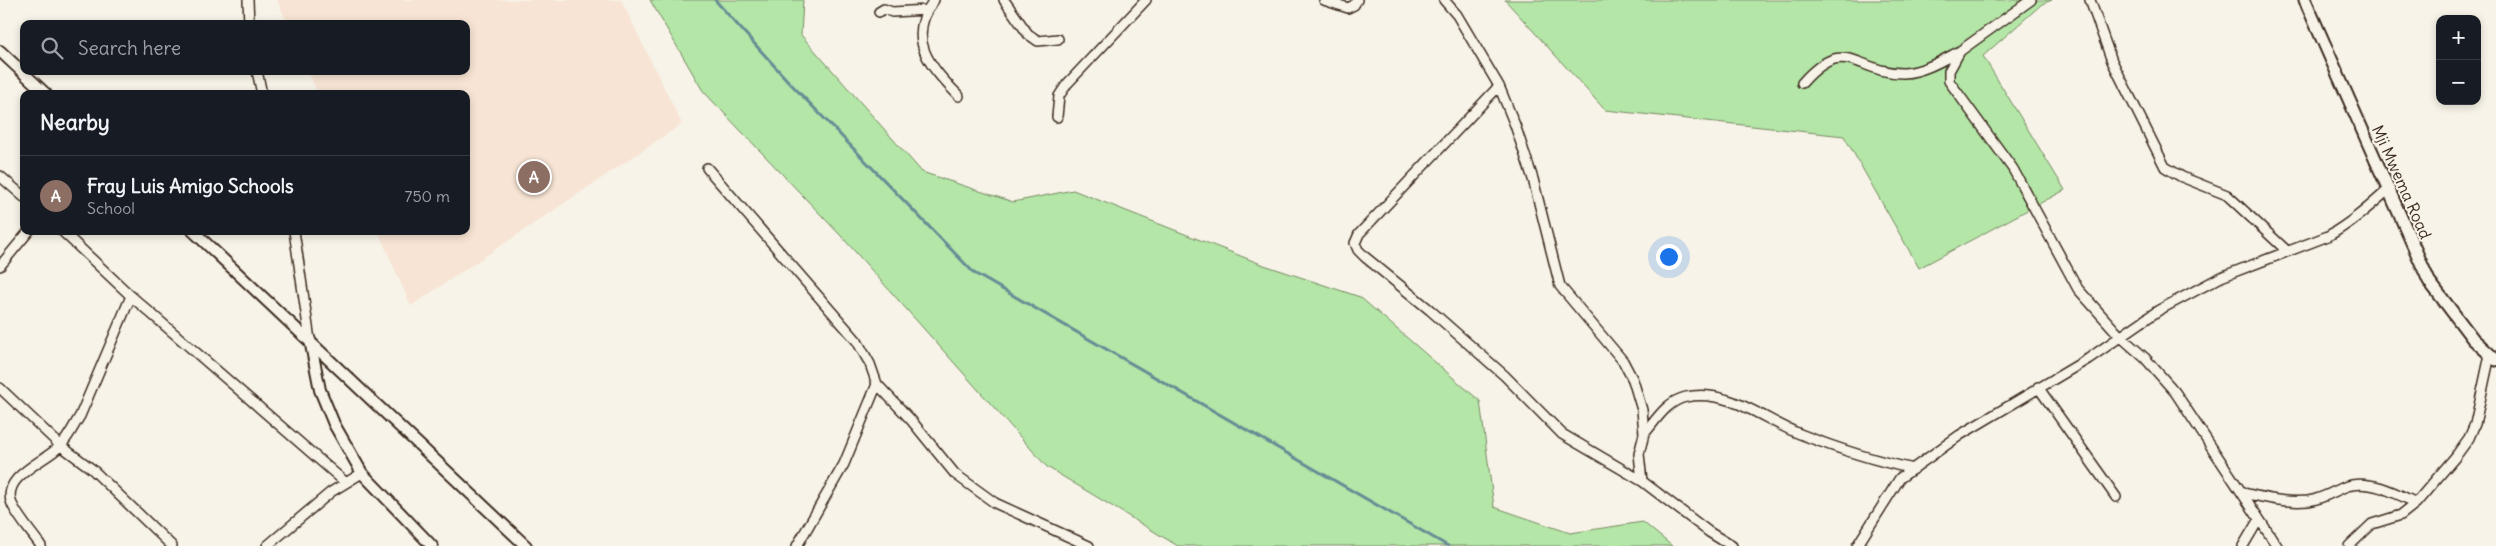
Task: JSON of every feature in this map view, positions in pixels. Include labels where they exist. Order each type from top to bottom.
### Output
[{"type":"main road","name":"Mji Mwema Road","points":[[2304,0],[2429,281],[2452,314],[2493,358]]},
{"type":"street","points":[[248,0],[249,20]]},
{"type":"street","points":[[934,0],[921,24],[923,51],[933,67],[959,96]]},
{"type":"street","points":[[1004,0],[1028,34],[1038,41],[1058,39]]},
{"type":"street","points":[[1057,117],[1059,96],[1066,84],[1146,0]]},
{"type":"street","points":[[1324,0],[1348,8],[1354,5],[1357,0]]},
{"type":"street","points":[[1444,0],[1457,15],[1499,86],[1515,124],[1533,179],[1560,286],[1623,361],[1633,380],[1642,410],[1644,434],[1639,454],[1642,481]]},
{"type":"street","points":[[1802,83],[1815,68],[1832,59],[1858,60],[1888,72],[1905,73],[1926,68],[1960,51],[2031,0]]},
{"type":"street","points":[[2090,0],[2112,61],[2164,167],[2182,177],[2227,195],[2287,250]]},
{"type":"street","points":[[879,12],[884,9],[892,12],[927,10]]},
{"type":"street","points":[[0,43],[20,62]]},
{"type":"street","points":[[0,51],[20,70]]},
{"type":"street","points":[[1960,51],[1952,63],[1949,81],[2013,169],[2078,289],[2120,336],[2145,358],[2176,392],[2277,546]]},
{"type":"street","points":[[26,75],[42,90]]},
{"type":"street","points":[[34,75],[50,90]]},
{"type":"street","points":[[258,75],[261,90]]},
{"type":"street","points":[[1499,86],[1359,234],[1355,243],[1358,250],[1375,267],[1430,310],[1505,376],[1562,434],[1642,481],[1709,532],[1732,546]]},
{"type":"street","points":[[707,168],[857,341],[870,364],[876,384],[911,420],[955,474],[995,503],[1089,546]]},
{"type":"street","points":[[0,176],[20,194]]},
{"type":"street","points":[[1857,546],[1900,478],[1960,435],[2088,359],[2159,310],[2221,277],[2287,250],[2328,236],[2357,218],[2388,190]]},
{"type":"street","points":[[0,266],[26,235]]},
{"type":"street","points":[[66,235],[131,296],[345,482]]},
{"type":"street","points":[[197,235],[526,546]]},
{"type":"street","points":[[295,235],[310,340],[320,390],[334,424],[362,474],[432,546]]},
{"type":"street","points":[[41,546],[12,504],[10,494],[19,477],[61,446],[80,416],[131,296]]},
{"type":"street","points":[[2349,546],[2372,524],[2402,515],[2436,482],[2469,438],[2493,358]]},
{"type":"street","points":[[797,546],[844,464],[876,384]]},
{"type":"street","points":[[2038,387],[2116,497]]},
{"type":"street","points":[[0,388],[61,446],[92,469],[172,546]]},
{"type":"street","points":[[1644,434],[1673,402],[1686,397],[1716,397],[1733,402],[1800,434],[1914,469]]},
{"type":"street","points":[[267,546],[345,482],[362,474]]},
{"type":"street","points":[[2244,493],[2270,499],[2308,501],[2323,498],[2349,486],[2362,485],[2390,490],[2416,503]]},
{"type":"street","points":[[2242,546],[2259,519]]},
{"type":"shaded area","points":[[277,0],[621,0],[682,124],[411,306],[380,235],[470,235],[470,90],[316,90],[310,75],[470,75],[470,20],[286,20]]},
{"type":"green space","points":[[650,0],[803,0],[801,35],[922,172],[1013,202],[1073,190],[1261,264],[1360,297],[1480,401],[1494,507],[1570,533],[1643,522],[1672,546],[1178,546],[1047,467],[842,237],[703,91]]},
{"type":"green space","points":[[1505,0],[2052,0],[2042,4],[1983,56],[2065,190],[1919,268],[1844,136],[1605,110]]},
{"type":"waterway","points":[[715,0],[788,81],[974,273],[1448,546]]},
{"type":"place","name":"Fray Luis Amigo Schools","points":[[534,177]]}]
